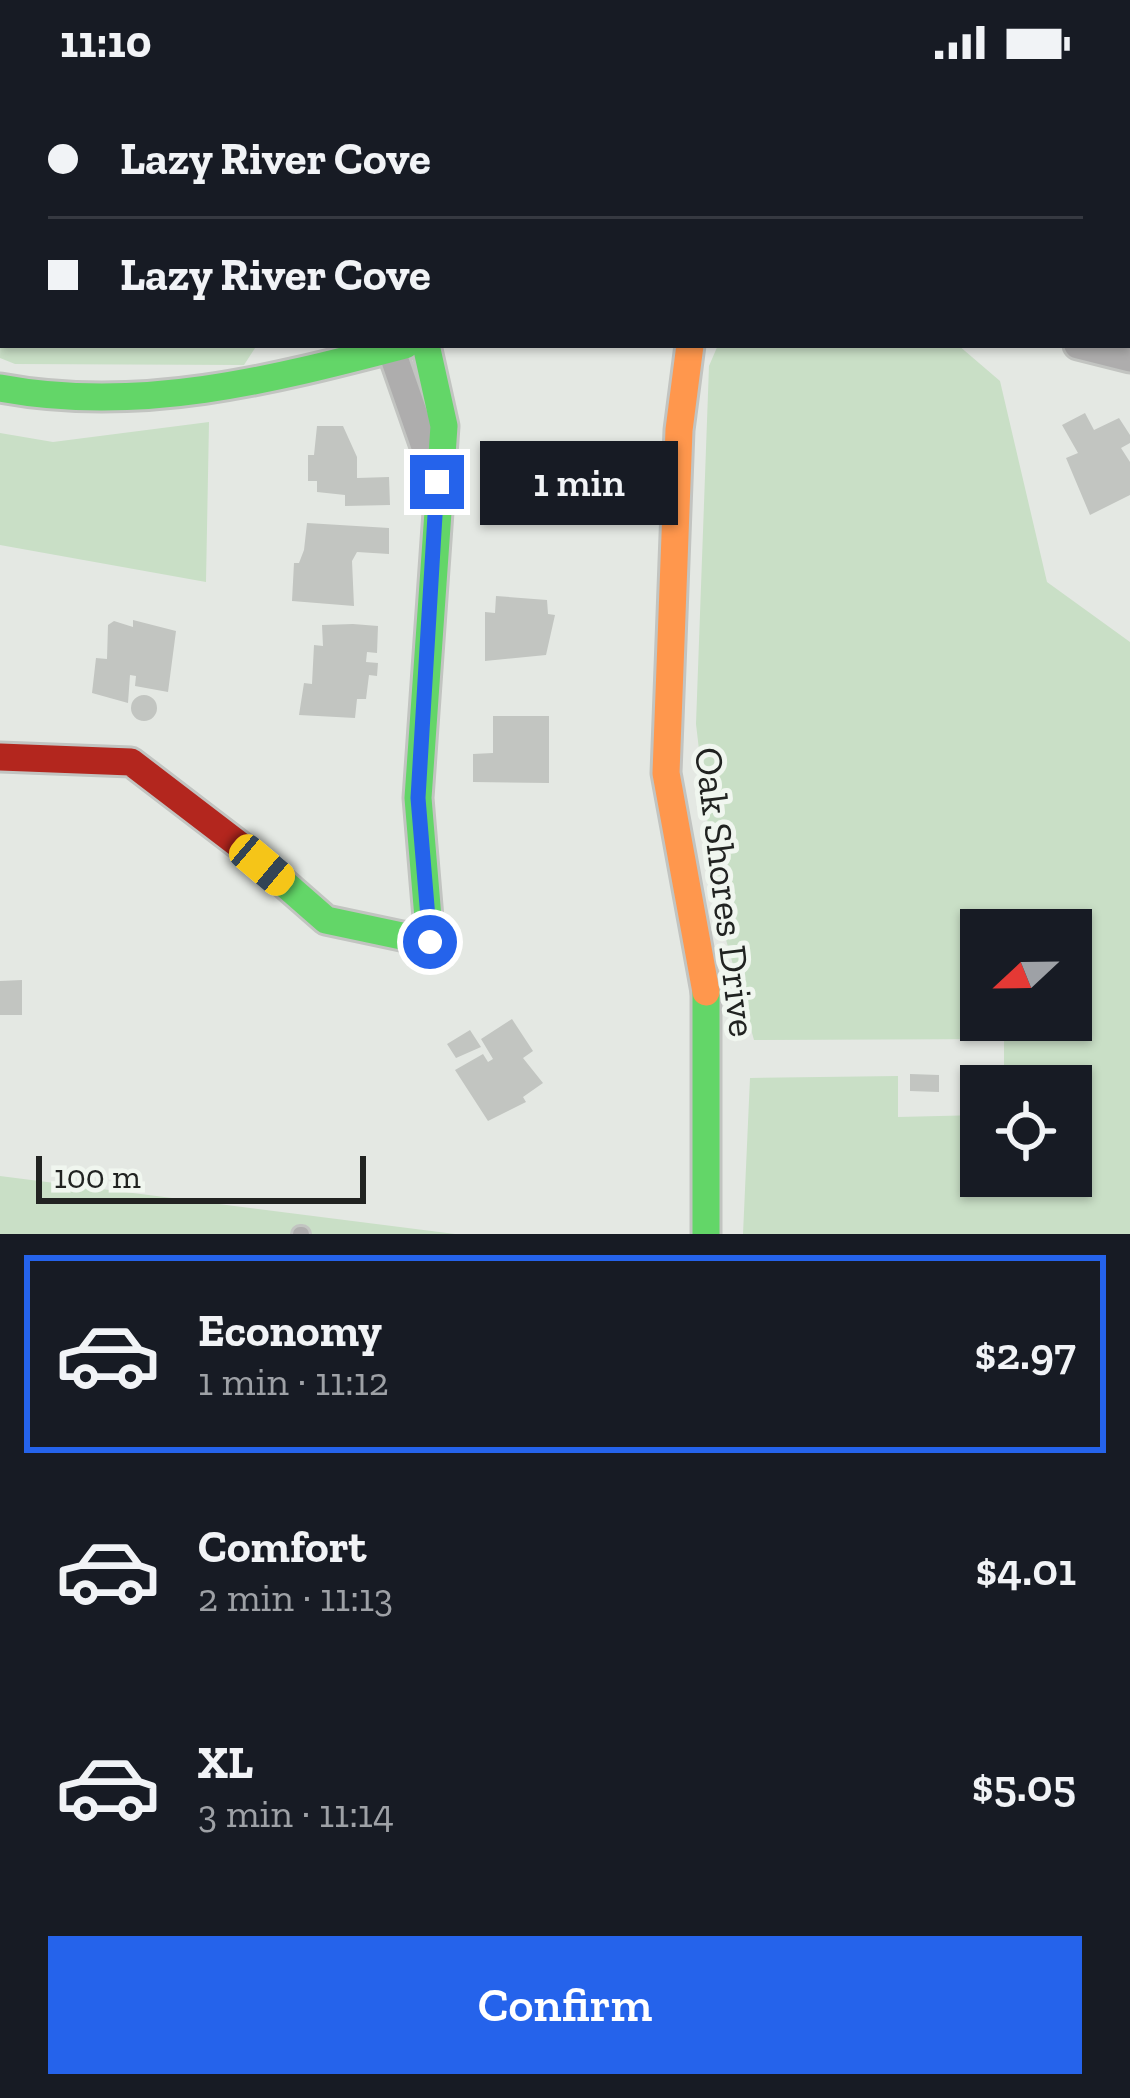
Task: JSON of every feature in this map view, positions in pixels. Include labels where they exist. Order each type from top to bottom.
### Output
[{"type":"street","points":[[0,388],[40,399],[241,388],[394,348]]},
{"type":"street","points":[[398,348],[437,482]]},
{"type":"street","points":[[0,757],[131,763],[198,809],[326,920],[430,942],[418,798],[444,426],[427,348]]},
{"type":"street","name":"Oak Shores Drive","points":[[690,348],[679,430],[666,772],[708,1005],[706,1234]]},
{"type":"street","points":[[1090,348],[1130,358]]},
{"type":"green space","points":[[0,348],[255,348],[244,365],[15,364],[0,358]]},
{"type":"green space","points":[[717,348],[962,348],[1000,381],[1047,582],[1130,642],[1130,1234],[743,1234],[750,1078],[898,1076],[898,1117],[960,1116],[960,1197],[1092,1197],[1092,1065],[1004,1065],[1004,1041],[1092,1041],[1092,909],[960,909],[960,1039],[754,1040],[718,911],[696,724],[709,366]]},
{"type":"green space","points":[[209,422],[206,582],[0,545],[0,433],[53,442]]},
{"type":"green space","points":[[0,1176],[455,1234],[0,1234]]},
{"type":"building","points":[[1085,413],[1094,430],[1119,418],[1130,435],[1130,443],[1121,448],[1130,462],[1130,495],[1090,515],[1066,458],[1078,453],[1062,425]]},
{"type":"building","points":[[317,426],[343,426],[357,457],[357,478],[389,477],[390,505],[345,506],[345,495],[317,492],[317,481],[308,481],[308,455],[314,455]]},
{"type":"building","points":[[307,523],[389,528],[389,554],[357,552],[352,561],[354,606],[292,601],[294,563],[299,563],[304,550]]},
{"type":"building","points":[[496,596],[547,600],[548,614],[555,615],[546,655],[485,661],[485,612],[495,613]]},
{"type":"building","points":[[133,620],[176,631],[168,692],[135,686],[136,676],[130,675],[128,703],[92,693],[96,658],[107,659],[108,625],[114,621],[133,627]]},
{"type":"building","points":[[322,625],[378,626],[377,653],[367,652],[366,662],[378,663],[377,676],[369,675],[366,699],[357,699],[355,718],[299,715],[304,683],[312,684],[314,645],[323,646]]},
{"type":"building","points":[[144,695],[157,708],[144,721],[131,708]]},
{"type":"building","points":[[493,716],[549,716],[549,783],[473,782],[473,754],[493,753]]},
{"type":"building","points":[[22,980],[22,1015],[0,1015],[0,981]]},
{"type":"building","points":[[512,1019],[533,1051],[523,1058],[543,1083],[523,1097],[526,1102],[488,1121],[455,1070],[483,1054],[488,1062],[493,1059],[481,1039]]},
{"type":"building","points":[[470,1030],[481,1047],[456,1058],[447,1044]]},
{"type":"building","points":[[910,1074],[939,1075],[939,1092],[910,1091]]},
{"type":"traffic: fast","points":[[0,388],[52,395],[154,395],[255,381],[393,348]]},
{"type":"traffic: fast","points":[[246,850],[326,920],[430,942],[418,798],[444,426],[427,348]]},
{"type":"traffic: fast","points":[[706,992],[706,1234]]},
{"type":"traffic: slow","points":[[690,348],[679,430],[666,773],[706,992]]},
{"type":"traffic: jam","points":[[0,757],[131,762],[246,850]]},
{"type":"route","points":[[430,942],[418,798],[435,589],[437,482]]}]
